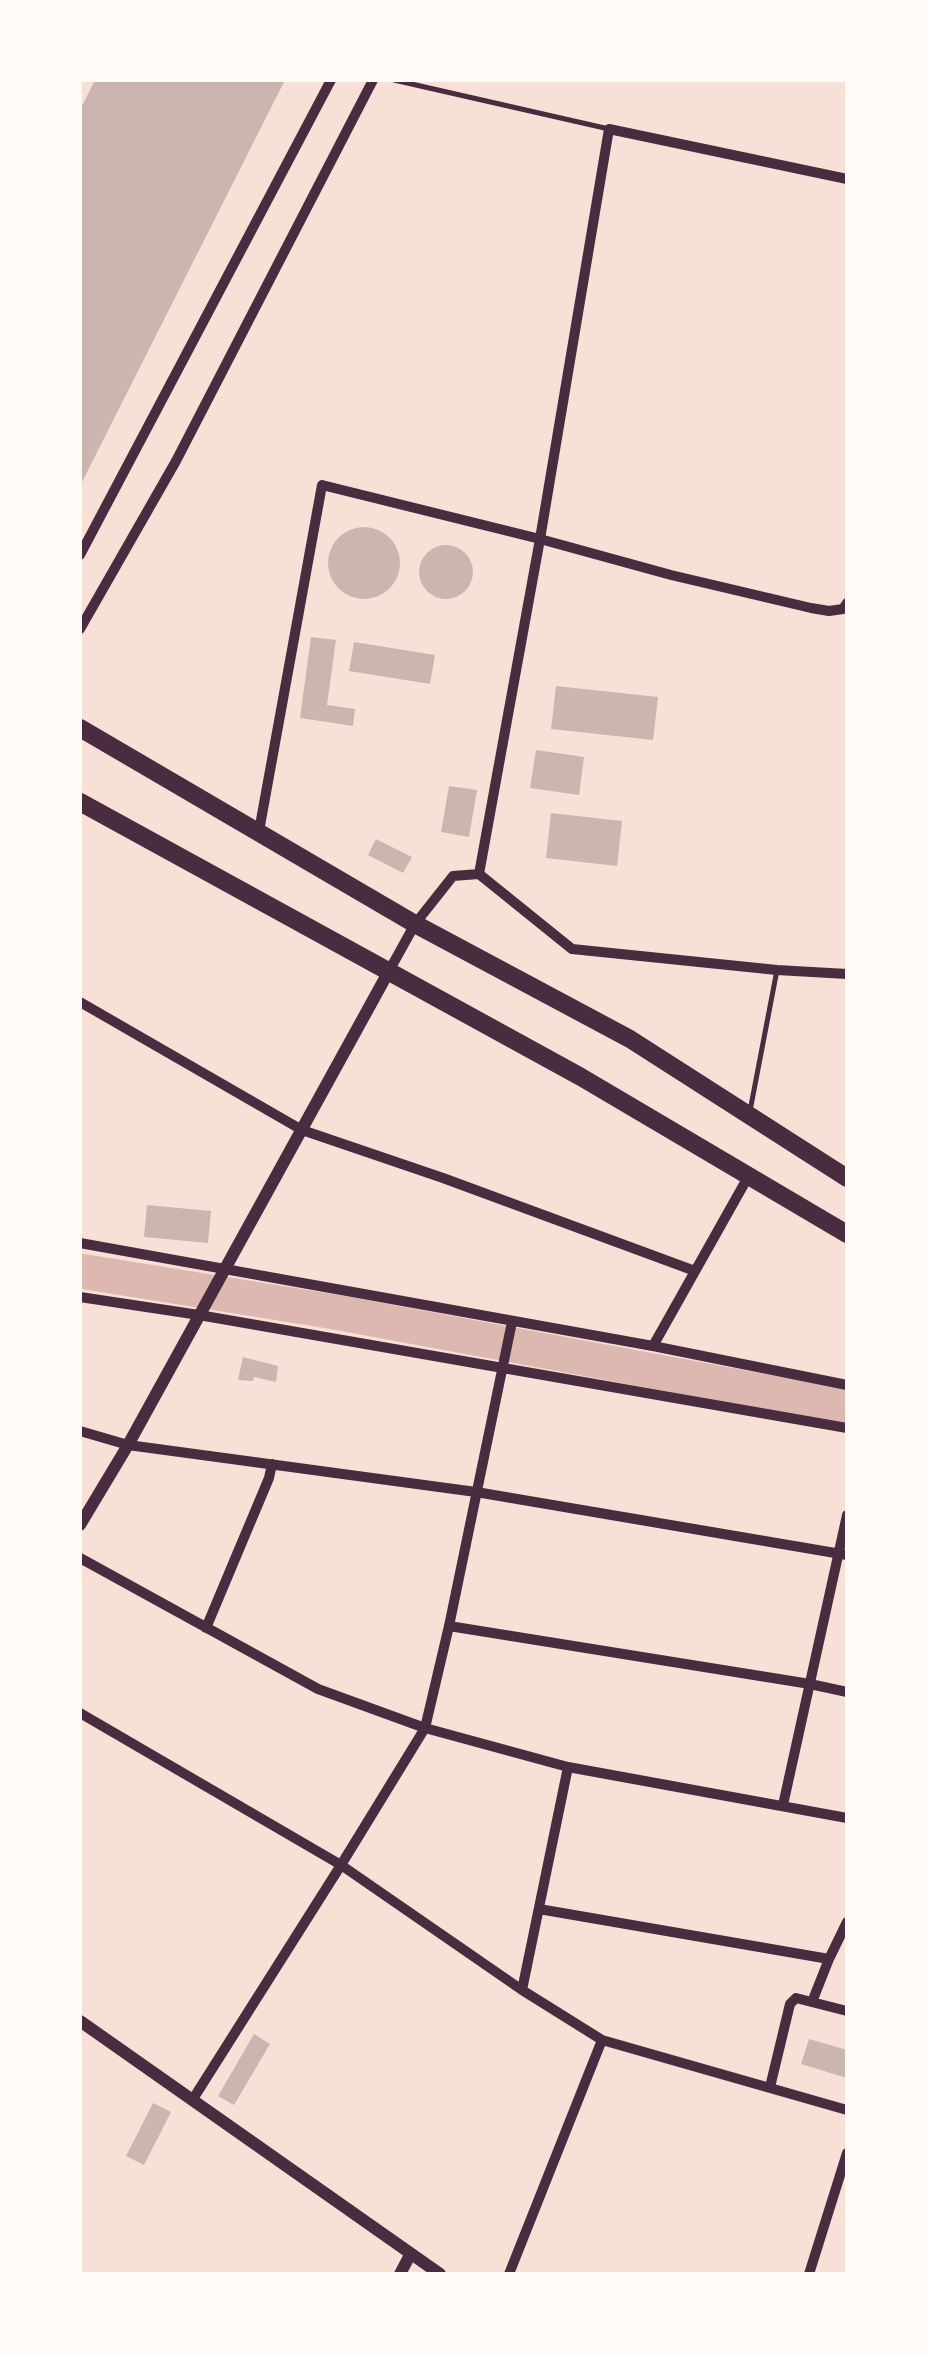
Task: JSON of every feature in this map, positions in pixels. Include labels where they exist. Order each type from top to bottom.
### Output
[{"type":"highway","points":[[80,728],[415,924],[630,1038],[847,1178]]},
{"type":"highway","points":[[80,802],[581,1078],[847,1234]]},
{"type":"street","points":[[80,555],[332,80]]},
{"type":"street","points":[[80,629],[176,461],[373,80]]},
{"type":"street","points":[[479,874],[609,129],[847,180]]},
{"type":"street","points":[[259,831],[322,485],[811,608],[829,611],[842,609],[847,603]]},
{"type":"street","points":[[80,1525],[415,924],[453,876],[479,874],[572,949],[847,974]]},
{"type":"street","points":[[80,1002],[302,1130],[695,1271]]},
{"type":"street","points":[[654,1346],[748,1176]]},
{"type":"street","points":[[80,1243],[512,1325],[654,1346],[847,1386]]},
{"type":"street","points":[[80,1297],[201,1311],[847,1428]]},
{"type":"street","points":[[193,2099],[425,1728],[512,1325]]},
{"type":"street","points":[[80,1431],[128,1444],[476,1492],[843,1555]]},
{"type":"street","points":[[206,1628],[272,1464]]},
{"type":"street","points":[[783,1805],[843,1555],[847,1514]]},
{"type":"street","points":[[80,1558],[318,1689],[425,1728],[568,1767],[847,1818]]},
{"type":"street","points":[[449,1626],[847,1692]]},
{"type":"street","points":[[80,1713],[341,1866],[602,2040],[847,2110]]},
{"type":"street","points":[[522,1990],[568,1767]]},
{"type":"street","points":[[539,1909],[829,1958]]},
{"type":"street","points":[[812,2002],[847,1922]]},
{"type":"street","points":[[770,2087],[790,2004],[796,1998],[847,2010]]},
{"type":"street","points":[[80,2020],[440,2274]]},
{"type":"street","points":[[509,2274],[602,2040]]},
{"type":"street","points":[[809,2274],[847,2154]]},
{"type":"street","points":[[400,2274],[410,2255]]},
{"type":"lane","points":[[394,80],[609,129]]},
{"type":"lane","points":[[750,1114],[776,970]]},
{"type":"building","points":[[95,80],[285,80],[80,486],[80,110]]},
{"type":"building","points":[[364,527],[389,538],[400,563],[389,588],[364,599],[339,588],[328,563],[339,538]]},
{"type":"building","points":[[446,545],[465,553],[473,572],[465,591],[446,599],[427,591],[419,572],[427,553]]},
{"type":"building","points":[[311,637],[336,640],[327,705],[355,709],[353,726],[300,718]]},
{"type":"building","points":[[354,642],[435,655],[430,684],[349,671]]},
{"type":"building","points":[[556,686],[658,697],[653,740],[551,729]]},
{"type":"building","points":[[536,750],[584,757],[579,795],[530,788]]},
{"type":"building","points":[[449,786],[477,790],[469,837],[441,832]]},
{"type":"building","points":[[551,813],[622,821],[617,866],[546,858]]},
{"type":"building","points":[[376,839],[412,857],[403,873],[368,855]]},
{"type":"building","points":[[147,1205],[211,1211],[208,1243],[144,1237]]},
{"type":"building","points":[[243,1357],[278,1366],[276,1382],[254,1377],[253,1381],[238,1380]]},
{"type":"building","points":[[254,2034],[270,2044],[234,2105],[218,2096]]},
{"type":"building","points":[[809,2039],[847,2050],[847,2078],[801,2064]]},
{"type":"building","points":[[153,2103],[171,2112],[144,2165],[126,2156]]},
{"type":"waterway","points":[[80,1271],[335,1312],[847,1407]]}]
